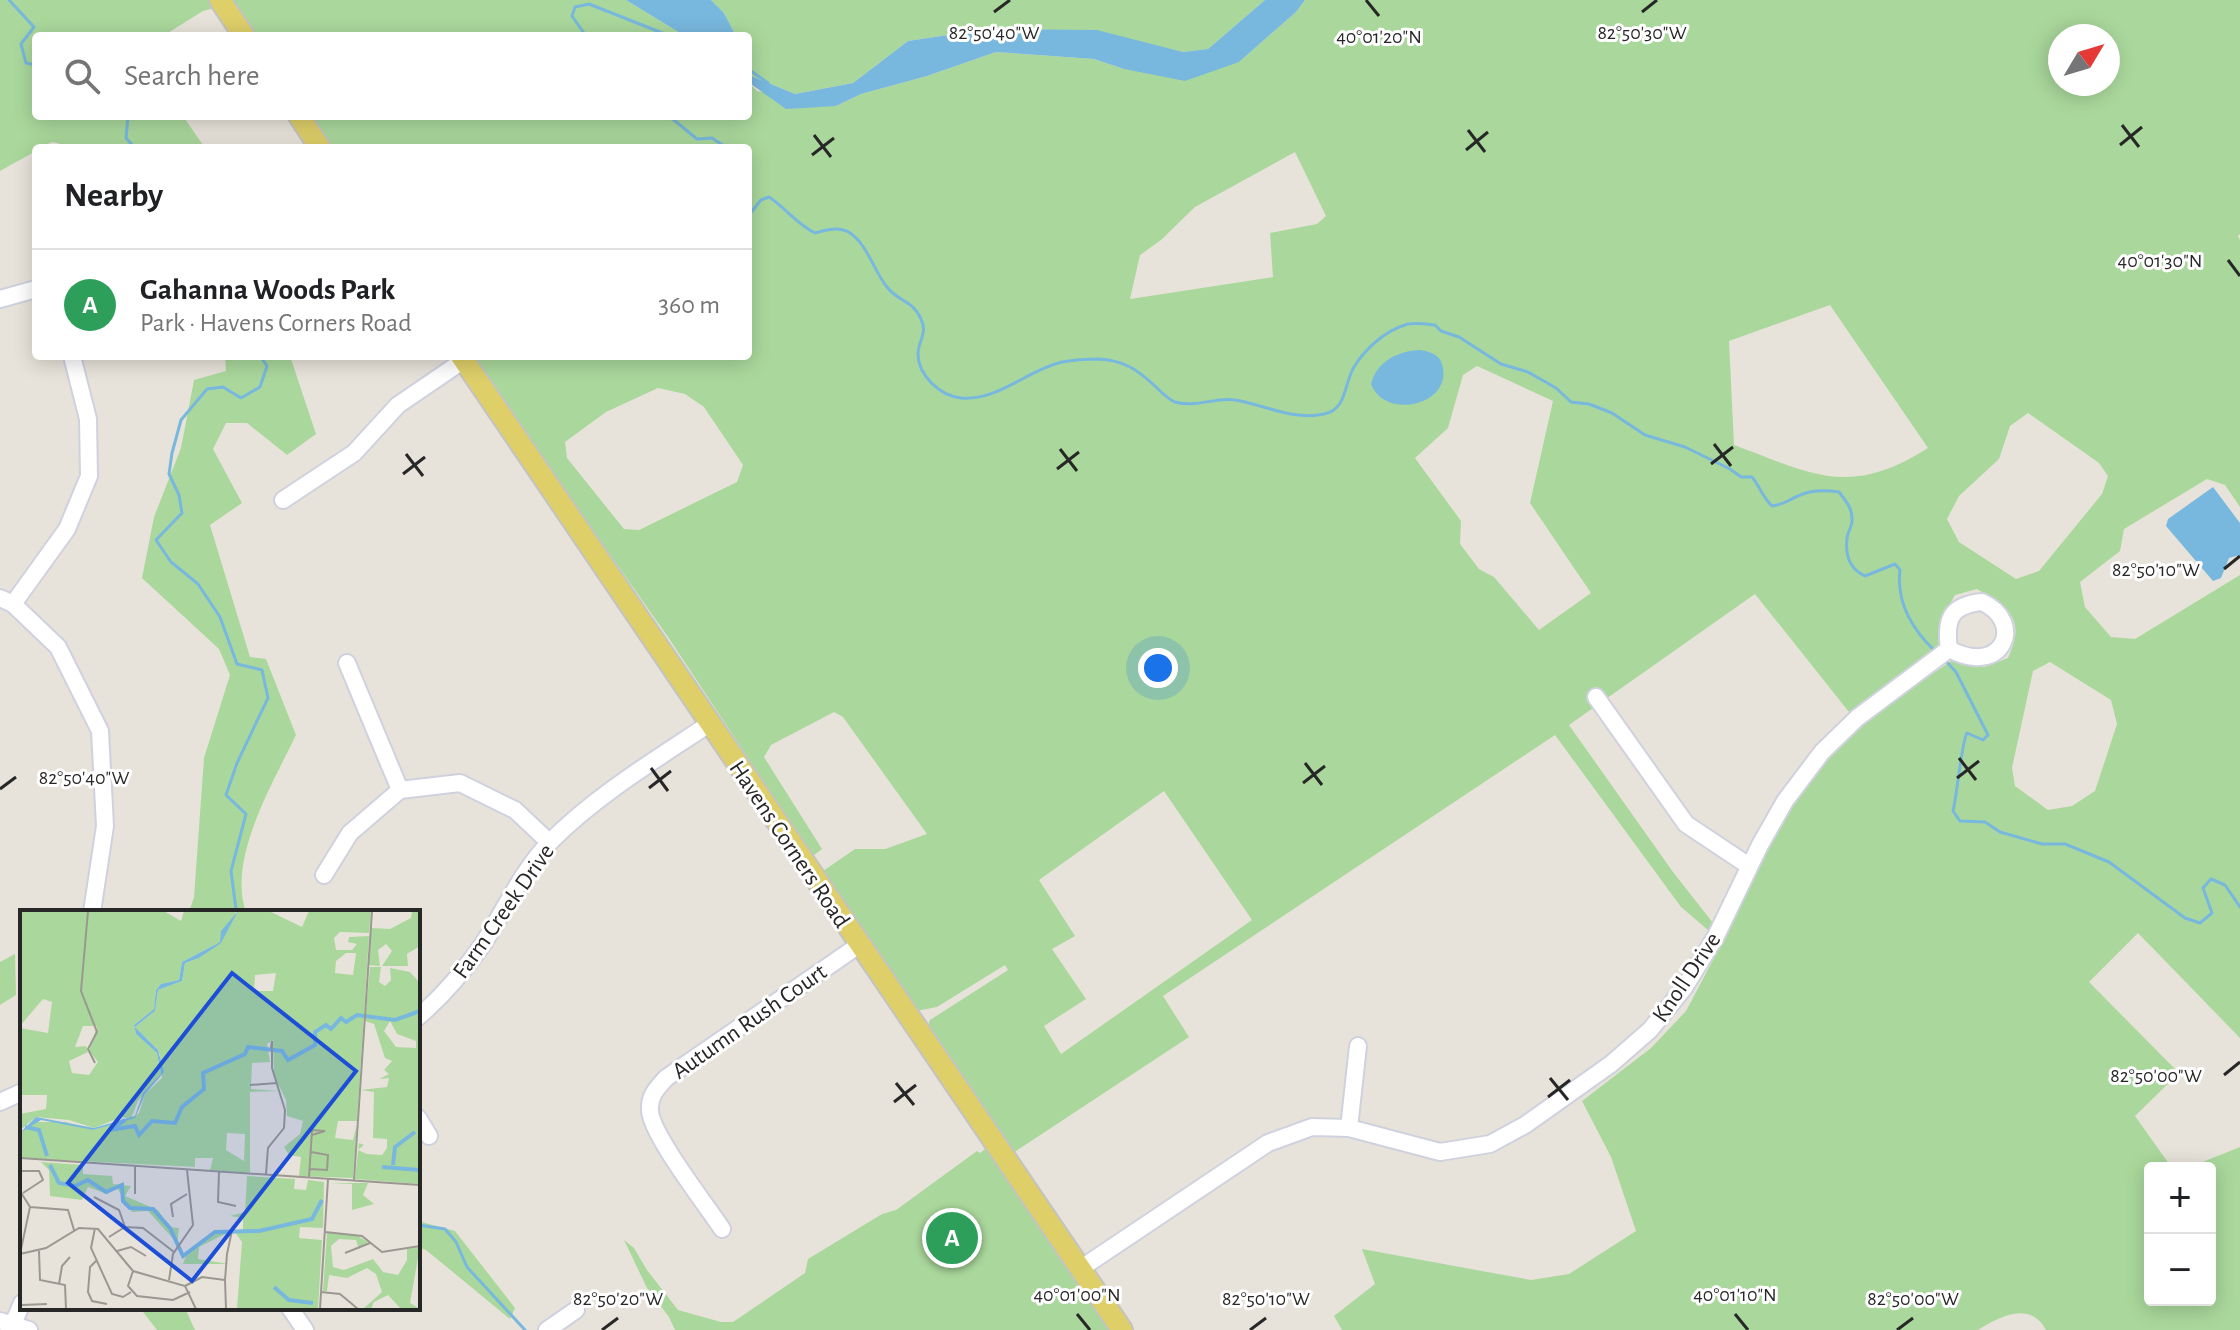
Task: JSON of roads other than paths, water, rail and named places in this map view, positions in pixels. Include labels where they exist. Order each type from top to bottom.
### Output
[{"type":"main road","points":[[220,0],[241,32]]},
{"type":"main road","points":[[302,120],[317,144]]},
{"type":"main road","name":"Havens Corners Road","points":[[463,360],[1122,1330]]},
{"type":"street","points":[[0,299],[32,290]]},
{"type":"street","points":[[73,360],[88,419],[89,476],[67,529],[6,601],[58,647],[100,731],[105,826],[92,910]]},
{"type":"street","points":[[283,500],[354,453],[398,405],[459,360]]},
{"type":"street","name":"Knoll Drive","points":[[1080,1269],[1268,1143],[1312,1127],[1349,1128],[1440,1152],[1490,1144],[1525,1125],[1611,1064],[1650,1030],[1692,975],[1716,936],[1749,866],[1785,801],[1822,752],[1857,718],[1949,649]]},
{"type":"street","points":[[347,663],[400,790]]},
{"type":"street","points":[[1596,697],[1686,824],[1749,866]]},
{"type":"street","name":"Farm Creek Drive","points":[[420,1015],[442,997],[483,943],[549,842],[618,785],[709,724]]},
{"type":"street","points":[[324,875],[350,833],[400,790],[460,783],[515,810],[549,842]]},
{"type":"street","name":"Autumn Rush Court","points":[[722,1229],[656,1131],[649,1112],[653,1093],[666,1078],[859,945]]},
{"type":"street","points":[[1349,1128],[1358,1046]]},
{"type":"street","points":[[0,1102],[20,1093]]},
{"type":"street","points":[[420,1121],[429,1136]]},
{"type":"street","points":[[291,1310],[305,1330]]},
{"type":"street","points":[[547,1330],[576,1310]]},
{"type":"water","points":[[626,0],[711,0],[724,13],[734,32],[678,32]]},
{"type":"water","points":[[1265,0],[1305,0],[1296,12],[1239,62],[1185,81],[1124,69],[1094,59],[996,52],[927,76],[861,94],[836,106],[786,109],[752,85],[752,76],[795,94],[853,83],[908,41],[988,29],[1097,30],[1183,52],[1208,49]]},
{"type":"water","points":[[1420,350],[1435,355],[1442,364],[1442,381],[1437,392],[1414,404],[1401,405],[1378,395],[1371,384],[1383,363],[1404,352]]},
{"type":"water","points":[[2213,487],[2240,523],[2240,555],[2229,558],[2221,578],[2213,581],[2166,526],[2168,519]]},
{"type":"waterway","points":[[9,0],[34,27],[21,44],[26,63],[32,64]]},
{"type":"waterway","points":[[583,32],[572,16],[575,7],[589,4],[660,32]]},
{"type":"waterway","points":[[752,72],[768,83]]},
{"type":"waterway","points":[[128,120],[126,138],[131,144]]},
{"type":"waterway","points":[[674,120],[697,139],[712,138],[721,144]]},
{"type":"waterway","points":[[752,211],[761,200],[769,197],[815,233],[841,230],[856,238],[887,287],[913,308],[921,319],[923,333],[918,354],[926,377],[938,389],[961,398],[988,395],[1062,362],[1098,359],[1116,361],[1130,367],[1175,402],[1190,404],[1235,400],[1290,414],[1313,416],[1337,407],[1354,367],[1376,342],[1408,324],[1435,325],[1501,364],[1528,372],[1556,388],[1571,402],[1589,404],[1612,413],[1645,435],[1685,447],[1741,477],[1752,477],[1772,506],[1808,493],[1839,492],[1851,513],[1847,545],[1852,566],[1865,576],[1895,564],[1900,570],[1899,582],[1907,615],[1935,651]]},
{"type":"waterway","points":[[235,910],[231,871],[246,814],[226,795],[237,763],[268,698],[262,670],[237,664],[220,617],[198,584],[171,562],[156,540],[182,513],[179,495],[169,474],[181,420],[207,389],[223,387],[241,398],[260,387],[267,366],[263,360]]},
{"type":"waterway","points":[[1944,659],[1956,672],[1988,735],[1983,740],[1967,733],[1965,738],[1953,811],[1960,821],[1985,822],[2000,832],[2042,844],[2065,844],[2109,862],[2185,918],[2200,923],[2212,913],[2203,888],[2211,879],[2225,885],[2240,907]]},
{"type":"waterway","points":[[420,1225],[445,1229],[456,1242],[467,1267],[525,1330]]},
{"type":"place","name":"Gahanna Woods Park","points":[[952,1238]]}]
